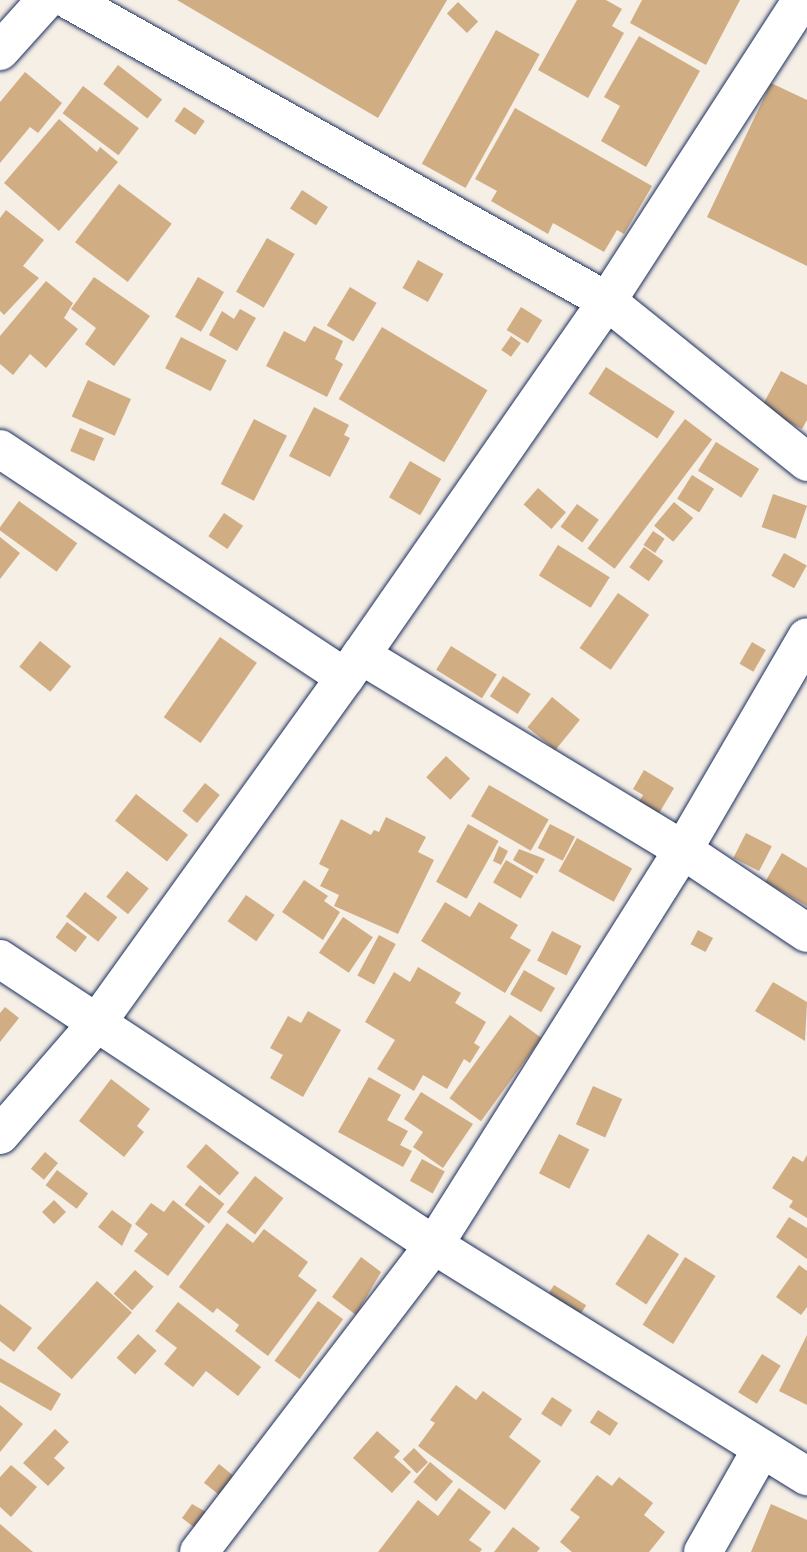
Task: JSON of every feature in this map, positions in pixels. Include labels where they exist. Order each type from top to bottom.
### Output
[{"type":"street","points":[[0,51],[46,0]]},
{"type":"street","points":[[69,0],[607,301],[807,462]]},
{"type":"street","points":[[0,1135],[96,1024],[353,666],[607,301],[802,0]]},
{"type":"street","points":[[0,449],[353,666],[682,850],[807,933]]},
{"type":"street","points":[[199,1552],[434,1245],[682,850],[807,638]]},
{"type":"street","points":[[0,959],[434,1245],[761,1450],[807,1476]]},
{"type":"street","points":[[703,1552],[761,1450]]},
{"type":"building","points":[[177,0],[447,0],[378,118]]},
{"type":"building","points":[[577,0],[606,0],[622,9],[612,26],[624,33],[588,98],[538,70]]},
{"type":"building","points":[[642,0],[740,0],[706,65],[630,23]]},
{"type":"building","points":[[458,2],[478,21],[467,33],[447,14]]},
{"type":"building","points":[[496,30],[540,54],[466,188],[422,164]]},
{"type":"building","points":[[639,36],[700,71],[646,167],[601,141],[620,106],[604,97]]},
{"type":"building","points":[[118,65],[162,99],[147,118],[103,84]]},
{"type":"building","points":[[25,72],[62,103],[38,133],[30,127],[0,163],[0,102]]},
{"type":"building","points":[[771,83],[807,100],[807,266],[707,217]]},
{"type":"building","points":[[83,86],[139,128],[118,155],[63,113]]},
{"type":"building","points":[[184,107],[205,121],[195,135],[174,121]]},
{"type":"building","points":[[515,108],[652,186],[624,234],[617,230],[604,252],[553,223],[548,234],[491,201],[497,191],[475,179]]},
{"type":"building","points":[[59,119],[97,152],[100,147],[118,162],[59,231],[4,183]]},
{"type":"building","points":[[119,184],[172,224],[128,282],[75,242]]},
{"type":"building","points":[[302,190],[328,207],[316,225],[290,208]]},
{"type":"building","points":[[6,210],[44,240],[23,266],[39,278],[4,315],[0,311],[0,218]]},
{"type":"building","points":[[267,238],[295,254],[264,308],[236,292]]},
{"type":"building","points":[[418,260],[443,274],[428,302],[402,288]]},
{"type":"building","points":[[94,277],[150,316],[114,366],[85,344],[96,328],[71,309]]},
{"type":"building","points":[[198,277],[224,292],[201,332],[175,317]]},
{"type":"building","points":[[46,281],[73,303],[64,318],[78,329],[46,368],[30,354],[13,375],[0,364],[0,336]]},
{"type":"building","points":[[350,287],[377,303],[353,342],[327,326]]},
{"type":"building","points":[[521,307],[542,320],[528,343],[507,330]]},
{"type":"building","points":[[240,309],[256,318],[237,351],[209,335],[222,311],[234,319]]},
{"type":"building","points":[[314,326],[343,341],[335,359],[343,364],[327,397],[266,366],[284,331],[305,342]]},
{"type":"building","points":[[382,327],[487,390],[444,462],[339,399]]},
{"type":"building","points":[[511,336],[521,343],[511,357],[501,350]]},
{"type":"building","points":[[181,337],[226,360],[211,391],[165,368]]},
{"type":"building","points":[[606,367],[675,412],[657,438],[589,394]]},
{"type":"building","points":[[781,371],[807,385],[807,420],[802,429],[761,408]]},
{"type":"building","points":[[88,380],[131,399],[115,436],[72,417]]},
{"type":"building","points":[[314,407],[349,425],[344,435],[350,438],[330,477],[289,456]]},
{"type":"building","points":[[254,419],[287,436],[254,501],[221,484]]},
{"type":"building","points":[[685,419],[712,439],[615,569],[588,548]]},
{"type":"building","points":[[80,428],[104,438],[94,461],[70,451]]},
{"type":"building","points":[[716,442],[759,469],[741,498],[698,471]]},
{"type":"building","points":[[410,461],[441,479],[420,515],[389,497]]},
{"type":"building","points":[[692,475],[714,489],[699,513],[677,499]]},
{"type":"building","points":[[538,488],[566,512],[551,529],[524,505]]},
{"type":"building","points":[[773,494],[807,506],[796,539],[762,527]]},
{"type":"building","points":[[19,501],[77,543],[57,572],[0,530]]},
{"type":"building","points":[[674,502],[693,518],[673,542],[654,526]]},
{"type":"building","points":[[577,504],[599,520],[582,543],[561,527]]},
{"type":"building","points":[[224,513],[243,526],[227,549],[208,536]]},
{"type":"building","points":[[653,531],[665,539],[655,553],[643,545]]},
{"type":"building","points":[[0,537],[20,553],[0,579]]},
{"type":"building","points":[[558,545],[610,577],[591,608],[539,576]]},
{"type":"building","points":[[644,547],[663,561],[649,581],[629,567]]},
{"type":"building","points":[[784,553],[807,566],[794,588],[771,576]]},
{"type":"building","points":[[618,593],[649,615],[611,670],[580,648]]},
{"type":"building","points":[[220,637],[257,663],[201,743],[164,717]]},
{"type":"building","points":[[40,641],[71,666],[50,692],[19,667]]},
{"type":"building","points":[[752,642],[766,650],[753,672],[740,664]]},
{"type":"building","points":[[451,646],[497,675],[482,698],[436,670]]},
{"type":"building","points":[[503,676],[531,694],[518,714],[490,696]]},
{"type":"building","points":[[552,697],[580,720],[555,750],[527,727]]},
{"type":"building","points":[[446,756],[470,779],[450,800],[426,777]]},
{"type":"building","points":[[644,770],[674,788],[658,815],[639,802],[643,795],[633,789]]},
{"type":"building","points":[[205,783],[220,795],[197,823],[182,811]]},
{"type":"building","points":[[489,785],[549,820],[531,851],[471,816]]},
{"type":"building","points":[[136,794],[188,835],[167,861],[115,821]]},
{"type":"building","points":[[386,817],[426,837],[418,852],[434,860],[398,934],[334,906],[339,895],[320,886],[329,869],[319,864],[341,819],[371,835],[374,830],[379,832]]},
{"type":"building","points":[[468,824],[499,841],[467,899],[436,882]]},
{"type":"building","points":[[550,824],[575,837],[563,861],[538,848]]},
{"type":"building","points":[[746,833],[772,846],[759,871],[733,858]]},
{"type":"building","points":[[577,838],[632,869],[614,902],[559,871]]},
{"type":"building","points":[[499,846],[508,851],[501,865],[493,861]]},
{"type":"building","points":[[519,849],[545,859],[537,874],[513,860]]},
{"type":"building","points":[[782,853],[807,868],[807,906],[765,882]]},
{"type":"building","points":[[506,860],[534,876],[521,899],[493,883]]},
{"type":"building","points":[[127,871],[149,889],[128,914],[106,897]]},
{"type":"building","points":[[304,880],[328,896],[324,901],[340,912],[323,940],[282,912]]},
{"type":"building","points":[[85,892],[117,917],[98,942],[66,916]]},
{"type":"building","points":[[246,895],[275,915],[256,941],[228,921]]},
{"type":"building","points":[[445,902],[470,917],[479,902],[518,925],[510,938],[531,950],[505,993],[421,941]]},
{"type":"building","points":[[343,917],[373,937],[349,973],[319,953]]},
{"type":"building","points":[[67,922],[87,937],[76,952],[56,937]]},
{"type":"building","points":[[698,930],[713,938],[705,952],[690,944]]},
{"type":"building","points":[[552,931],[581,946],[566,975],[537,960]]},
{"type":"building","points":[[379,935],[396,944],[374,985],[357,976]]},
{"type":"building","points":[[418,967],[461,993],[455,1003],[486,1022],[474,1043],[480,1047],[470,1063],[464,1059],[447,1089],[423,1075],[414,1091],[377,1069],[395,1040],[365,1022],[394,972],[410,982]]},
{"type":"building","points":[[524,970],[555,988],[541,1012],[510,994]]},
{"type":"building","points":[[773,982],[807,1002],[805,1041],[755,1011]]},
{"type":"building","points":[[5,1007],[19,1018],[0,1042],[0,1013]]},
{"type":"building","points":[[308,1011],[341,1030],[303,1097],[270,1078],[283,1055],[270,1048],[288,1016],[301,1023]]},
{"type":"building","points":[[510,1015],[542,1038],[481,1121],[449,1098]]},
{"type":"building","points":[[369,1077],[401,1095],[387,1120],[408,1131],[400,1145],[412,1151],[403,1167],[338,1132]]},
{"type":"building","points":[[111,1079],[150,1109],[137,1126],[144,1132],[124,1157],[79,1121]]},
{"type":"building","points":[[593,1086],[622,1099],[605,1137],[576,1124]]},
{"type":"building","points":[[421,1092],[473,1124],[443,1168],[413,1147],[423,1132],[404,1119]]},
{"type":"building","points":[[559,1134],[589,1149],[569,1189],[539,1173]]},
{"type":"building","points":[[206,1144],[239,1173],[220,1196],[186,1167]]},
{"type":"building","points":[[45,1152],[58,1163],[44,1180],[31,1169]]},
{"type":"building","points":[[807,1155],[807,1218],[789,1207],[793,1201],[772,1188],[793,1156],[803,1162]]},
{"type":"building","points":[[422,1159],[445,1172],[433,1193],[410,1181]]},
{"type":"building","points":[[57,1170],[88,1193],[77,1209],[46,1185]]},
{"type":"building","points":[[255,1176],[283,1198],[255,1234],[227,1212]]},
{"type":"building","points":[[200,1185],[224,1204],[209,1224],[185,1205]]},
{"type":"building","points":[[54,1200],[66,1212],[54,1224],[42,1212]]},
{"type":"building","points":[[173,1200],[205,1226],[168,1276],[134,1251],[148,1234],[135,1224],[151,1203],[164,1212]]},
{"type":"building","points":[[112,1210],[132,1225],[122,1246],[98,1227]]},
{"type":"building","points":[[789,1217],[807,1228],[807,1259],[776,1237]]},
{"type":"building","points":[[227,1223],[253,1243],[264,1229],[308,1262],[298,1276],[317,1290],[268,1356],[235,1331],[239,1325],[217,1308],[213,1313],[179,1287]]},
{"type":"building","points":[[648,1234],[679,1254],[646,1304],[615,1284]]},
{"type":"building","points":[[361,1257],[381,1272],[356,1315],[332,1297]]},
{"type":"building","points":[[685,1257],[716,1276],[673,1344],[643,1325]]},
{"type":"building","points":[[799,1265],[807,1271],[807,1307],[801,1315],[776,1297]]},
{"type":"building","points":[[135,1270],[154,1287],[132,1311],[114,1294]]},
{"type":"building","points":[[97,1281],[132,1312],[72,1379],[37,1348]]},
{"type":"building","points":[[554,1285],[586,1305],[578,1318],[546,1298]]},
{"type":"building","points":[[318,1301],[343,1319],[300,1379],[275,1361]]},
{"type":"building","points":[[178,1302],[261,1367],[238,1396],[206,1371],[193,1387],[164,1364],[177,1348],[155,1331]]},
{"type":"building","points":[[0,1304],[32,1328],[14,1352],[0,1341]]},
{"type":"building","points":[[138,1334],[157,1351],[135,1375],[117,1358]]},
{"type":"building","points":[[807,1335],[807,1405],[779,1391]]},
{"type":"building","points":[[762,1354],[781,1366],[757,1404],[738,1392]]},
{"type":"building","points":[[0,1358],[61,1394],[51,1411],[0,1382]]},
{"type":"building","points":[[456,1385],[476,1400],[483,1391],[522,1419],[509,1437],[541,1461],[505,1510],[418,1446],[435,1423],[430,1420]]},
{"type":"building","points":[[552,1397],[572,1410],[561,1427],[541,1414]]},
{"type":"building","points":[[0,1405],[23,1424],[0,1452]]},
{"type":"building","points":[[598,1410],[618,1423],[610,1436],[590,1423]]},
{"type":"building","points":[[55,1429],[69,1442],[54,1458],[65,1468],[48,1486],[23,1463]]},
{"type":"building","points":[[377,1431],[400,1451],[394,1457],[411,1472],[392,1493],[353,1458]]},
{"type":"building","points":[[414,1448],[428,1462],[417,1473],[403,1459]]},
{"type":"building","points":[[430,1462],[453,1481],[436,1501],[413,1482]]},
{"type":"building","points":[[219,1464],[234,1476],[219,1495],[204,1483]]},
{"type":"building","points":[[11,1465],[37,1487],[11,1517],[0,1507],[0,1477]]},
{"type":"building","points":[[597,1475],[612,1486],[619,1477],[653,1503],[644,1515],[665,1532],[649,1552],[572,1552],[560,1542],[580,1517],[570,1510]]},
{"type":"building","points":[[459,1488],[491,1512],[469,1540],[482,1549],[480,1552],[378,1552],[418,1500],[438,1516]]},
{"type":"building","points":[[192,1504],[208,1513],[195,1528],[182,1518]]},
{"type":"building","points":[[771,1504],[807,1520],[807,1552],[751,1552]]},
{"type":"building","points":[[0,1524],[33,1552],[0,1552]]},
{"type":"building","points":[[513,1527],[540,1548],[537,1552],[494,1552]]}]
